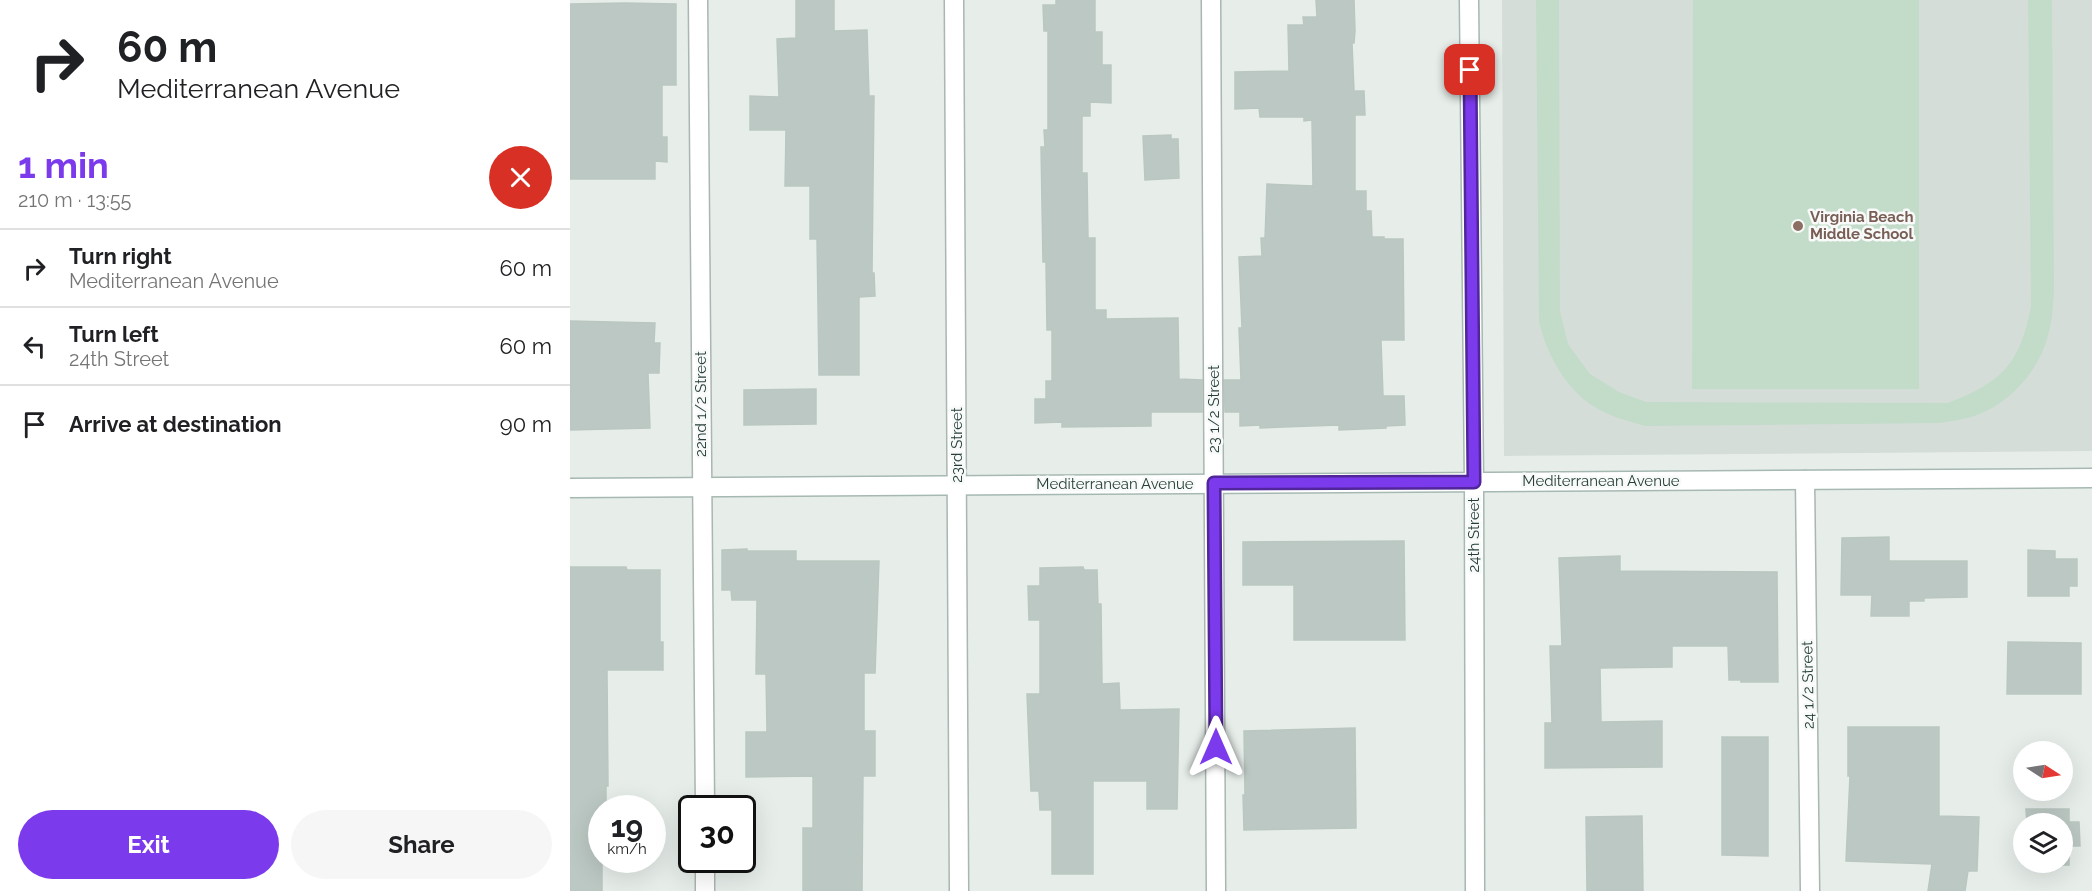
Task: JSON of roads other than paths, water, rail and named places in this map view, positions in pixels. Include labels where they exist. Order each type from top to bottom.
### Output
[{"type":"street","name":"22nd 1/2 Street","points":[[698,0],[705,795]]},
{"type":"street","name":"23rd Street","points":[[954,0],[959,891]]},
{"type":"street","name":"23 1/2 Street","points":[[1211,0],[1216,891]]},
{"type":"street","name":"24th Street","points":[[1469,0],[1475,891]]},
{"type":"street","name":"Mediterranean Avenue","points":[[570,488],[2092,478]]},
{"type":"street","name":"24 1/2 Street","points":[[1805,480],[1810,891]]},
{"type":"street","points":[[705,873],[705,891]]},
{"type":"place","name":"Virginia Beach Middle School","points":[[1798,226]]}]
